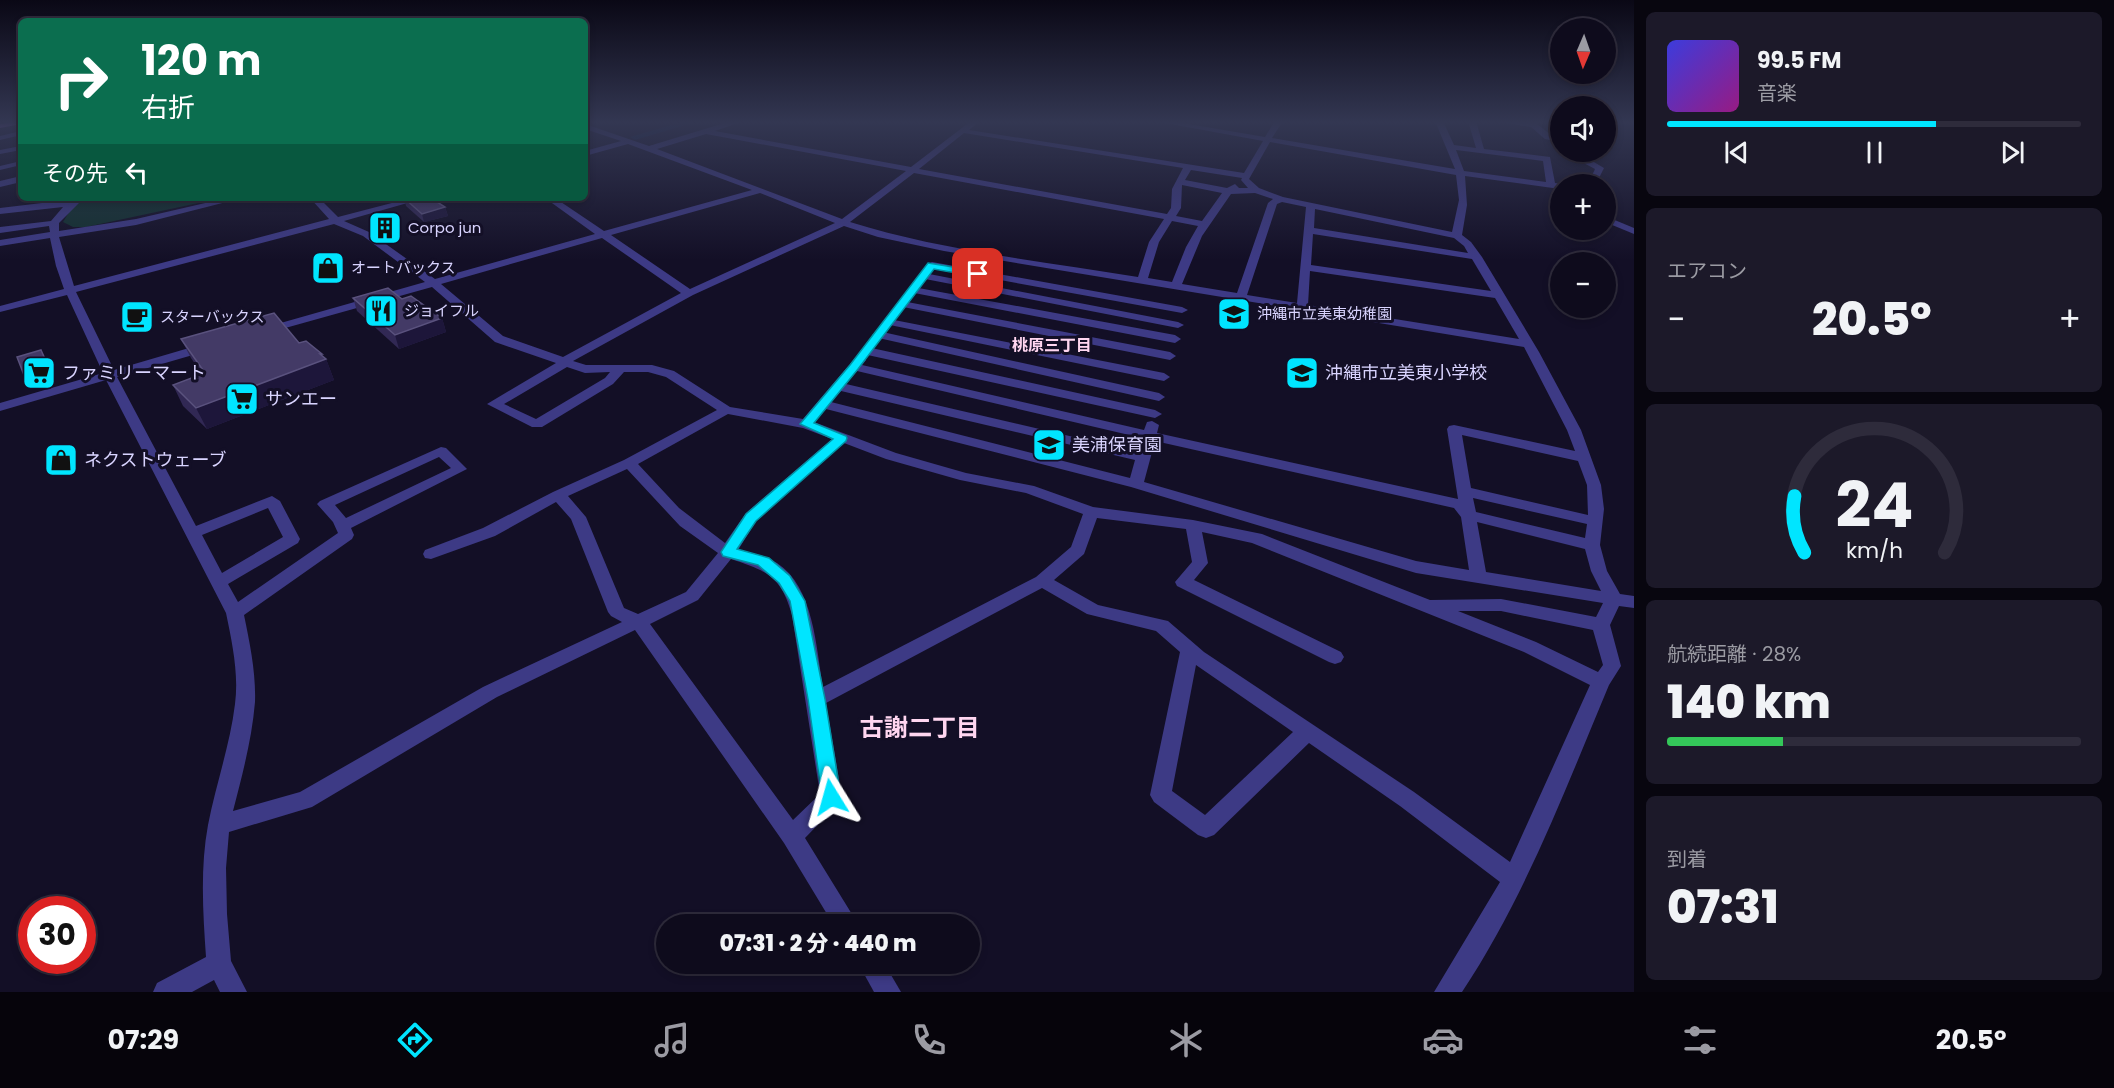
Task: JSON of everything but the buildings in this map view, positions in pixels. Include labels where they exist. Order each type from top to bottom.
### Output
[{"type":"street","points":[[699,167],[843,223],[878,234],[944,248],[1527,344]]},
{"type":"street","points":[[899,167],[1204,224]]},
{"type":"street","points":[[619,370],[609,381],[537,424],[494,404],[533,383],[571,356],[688,293],[843,223],[917,167]]},
{"type":"street","points":[[1142,280],[1154,242],[1176,208],[1174,196],[1188,167]]},
{"type":"street","points":[[1189,167],[1249,182],[1281,199],[1457,236],[1468,244],[1574,430],[1594,485],[1592,545],[1599,571],[1614,599]]},
{"type":"street","points":[[1136,484],[1182,310],[1186,254],[1228,191],[1249,182],[1255,167]]},
{"type":"street","points":[[1433,167],[1550,184]]},
{"type":"street","points":[[1457,236],[1456,226],[1463,204],[1464,185],[1459,167]]},
{"type":"street","points":[[0,184],[18,180]]},
{"type":"street","points":[[1180,182],[1228,191]]},
{"type":"street","points":[[251,335],[760,190]]},
{"type":"street","points":[[1241,297],[1273,203],[1281,199]]},
{"type":"street","points":[[1,211],[18,200]]},
{"type":"street","points":[[1,211],[69,201]]},
{"type":"street","points":[[0,230],[54,223],[75,201]]},
{"type":"street","points":[[0,243],[54,237],[136,222],[225,201]]},
{"type":"street","points":[[317,201],[336,221],[366,234],[435,284],[499,339],[585,369],[648,368],[670,374],[726,410],[806,424],[891,456],[965,477],[1029,489],[1092,512],[1193,525],[1256,538],[1530,647],[1601,682]]},
{"type":"street","points":[[0,309],[410,201]]},
{"type":"street","points":[[553,201],[688,293]]},
{"type":"street","points":[[1302,307],[1311,207]]},
{"type":"street","points":[[54,223],[54,237],[71,292],[109,375],[236,613],[243,654],[245,702],[235,761],[219,825],[215,868],[215,914],[219,964],[234,992]]},
{"type":"street","points":[[1616,224],[1634,231]]},
{"type":"street","points":[[1308,230],[1477,257]]},
{"type":"street","points":[[806,424],[867,351],[944,248]]},
{"type":"street","points":[[932,265],[1182,310]]},
{"type":"street","points":[[968,441],[991,400],[1006,363],[1060,266]]},
{"type":"street","points":[[1305,267],[1498,295]]},
{"type":"street","points":[[924,276],[1178,325]]},
{"type":"street","points":[[913,291],[1175,339]]},
{"type":"street","points":[[902,304],[1170,356]]},
{"type":"street","points":[[889,322],[1164,377]]},
{"type":"street","points":[[878,335],[1159,397]]},
{"type":"street","points":[[0,407],[218,344]]},
{"type":"street","points":[[867,351],[1155,414]]},
{"type":"street","points":[[854,367],[991,400],[1459,504],[1468,515],[1592,545]]},
{"type":"street","points":[[838,386],[1143,458]]},
{"type":"street","points":[[822,404],[1136,484],[1416,567],[1634,602]]},
{"type":"street","points":[[431,554],[489,532],[558,495],[629,463],[726,410]]},
{"type":"street","points":[[1479,578],[1454,429],[1585,458]]},
{"type":"street","points":[[219,825],[305,800],[490,692],[692,596],[728,552],[751,517],[841,438]]},
{"type":"street","points":[[236,613],[346,536],[343,526],[342,520],[325,504],[441,451],[460,469],[343,526]]},
{"type":"street","points":[[629,463],[661,501],[696,532],[728,552],[763,561],[785,579],[797,601],[817,699],[831,797],[792,836]]},
{"type":"street","points":[[1465,492],[1594,521]]},
{"type":"street","points":[[558,495],[578,517],[617,612],[639,622],[792,836],[840,914]]},
{"type":"street","points":[[193,533],[272,501],[292,539],[219,582]]},
{"type":"street","points":[[817,699],[1042,581],[1078,550],[1092,512]]},
{"type":"street","points":[[1193,525],[1200,563],[1183,582],[1335,657]]},
{"type":"street","points":[[1042,581],[1093,610],[1162,626],[1190,651],[1407,799],[1514,878]]},
{"type":"street","points":[[1447,992],[1464,969],[1514,878],[1601,682],[1611,666],[1600,625],[1614,599]]},
{"type":"street","points":[[1427,606],[1501,605],[1600,625]]},
{"type":"street","points":[[1190,651],[1161,795],[1206,828],[1308,730]]},
{"type":"street","points":[[166,992],[219,964]]},
{"type":"street","points":[[877,974],[888,992]]},
{"type":"green space","points":[[81,201],[208,201],[86,227],[73,227],[63,222],[71,209]]},
{"type":"place","name":"Corpo jun","points":[[385,228]]},
{"type":"place","name":"オートバックス","points":[[328,268]]},
{"type":"place","name":"ジョイフル","points":[[381,311]]},
{"type":"place","name":"沖縄市立美東幼稚園","points":[[1234,314]]},
{"type":"place","name":"スターバックス","points":[[137,317]]},
{"type":"place","name":"ファミリーマート","points":[[39,373]]},
{"type":"place","name":"沖縄市立美東小学校","points":[[1302,373]]},
{"type":"place","name":"サンエー","points":[[242,399]]},
{"type":"place","name":"美浦保育園","points":[[1049,445]]},
{"type":"place","name":"ネクストウェーブ","points":[[61,460]]},
{"type":"district","name":"桃原三丁目","points":[[1052,345]]},
{"type":"district","name":"古謝二丁目","points":[[920,728]]},
{"type":"route","points":[[831,797],[817,699],[797,601],[785,579],[763,561],[728,552],[751,517],[841,438],[806,424],[854,367],[932,265],[978,274]]}]
